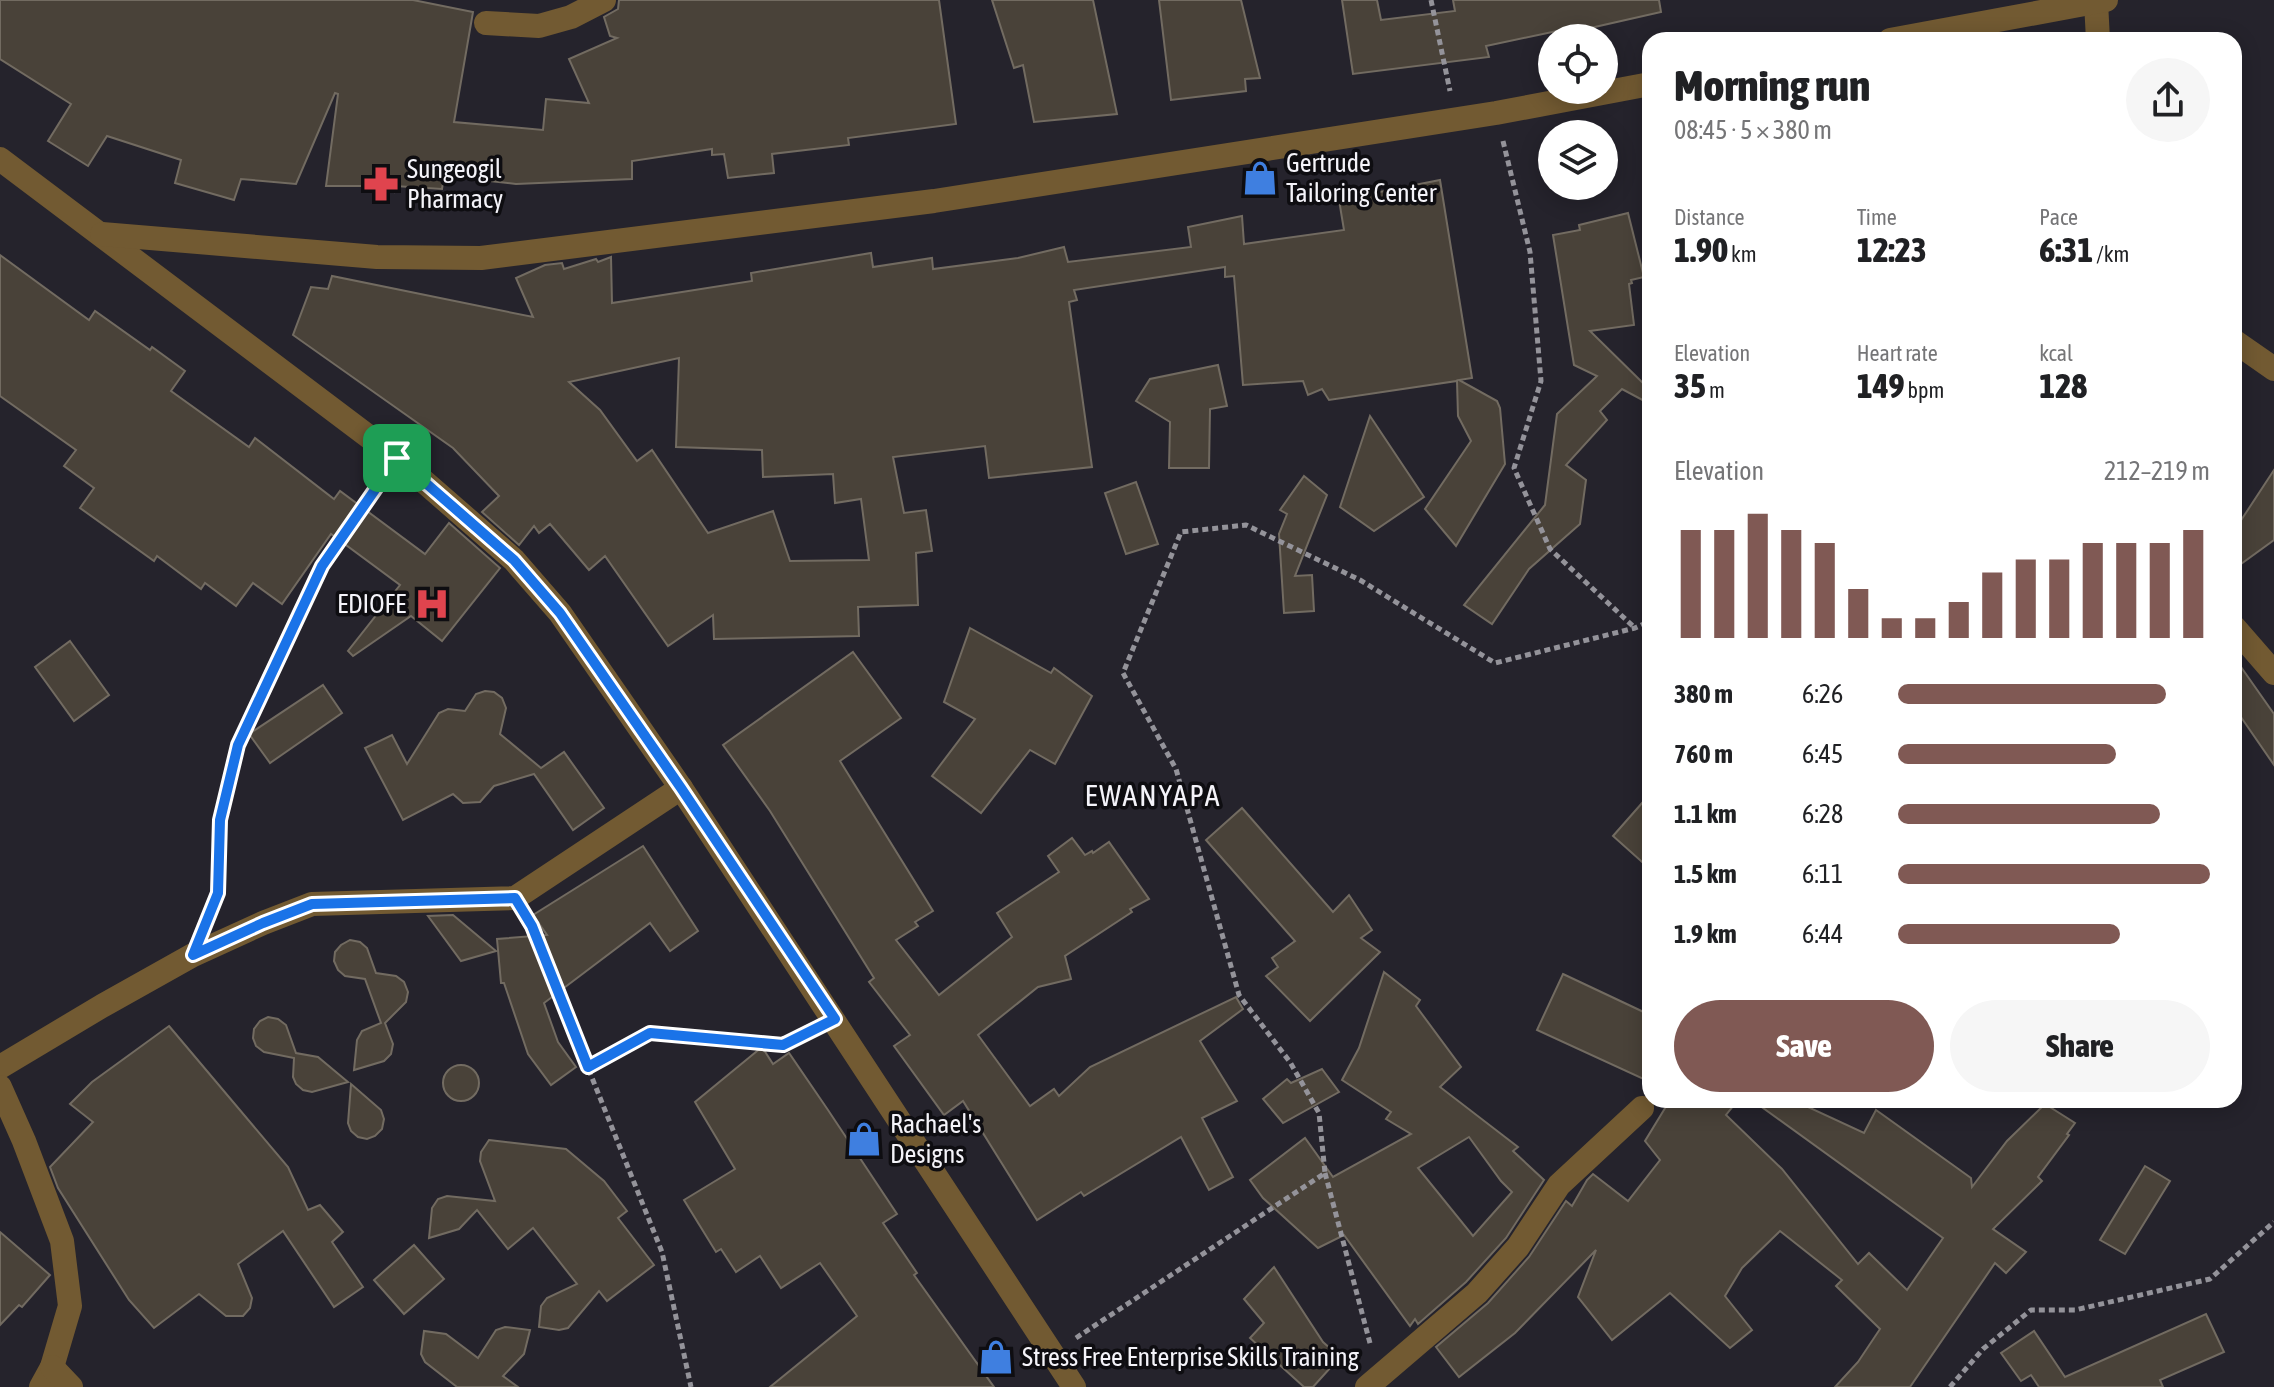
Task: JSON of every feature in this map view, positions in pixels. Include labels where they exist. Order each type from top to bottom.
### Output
[{"type":"street","points":[[486,23],[539,26],[571,17],[604,0]]},
{"type":"street","points":[[1933,32],[2101,1],[2099,32]]},
{"type":"street","points":[[101,234],[377,257],[481,258],[934,201],[1496,113],[1642,86]]},
{"type":"street","points":[[0,159],[397,458],[514,560],[560,613],[681,788],[1074,1387]]},
{"type":"street","points":[[2242,347],[2274,369]]},
{"type":"street","points":[[2242,636],[2274,673]]},
{"type":"street","points":[[0,1067],[193,955],[312,904],[515,898],[681,788]]},
{"type":"street","points":[[0,1087],[62,1241],[70,1306],[46,1377],[71,1387]]},
{"type":"street","points":[[1372,1381],[1477,1293],[1518,1247],[1559,1185],[1642,1108]]},
{"type":"path","points":[[1431,0],[1456,119]]},
{"type":"path","points":[[1496,113],[1530,252],[1541,381],[1514,468],[1550,549],[1635,628]]},
{"type":"path","points":[[193,955],[218,893],[220,820],[238,745],[322,566],[397,458]]},
{"type":"path","points":[[1372,1381],[1325,1173],[1319,1113],[1290,1062],[1239,995],[1176,769],[1123,673],[1181,532],[1246,525],[1360,580],[1495,663],[1642,625]]},
{"type":"path","points":[[515,898],[532,926],[662,1252],[691,1387]]},
{"type":"path","points":[[588,1067],[650,1033],[783,1045],[835,1019]]},
{"type":"path","points":[[1054,1353],[1325,1173]]},
{"type":"path","points":[[1950,1387],[1983,1349],[2031,1310],[2075,1310],[2210,1279],[2274,1222]]},
{"type":"building","points":[[0,0],[413,0],[473,12],[454,122],[543,130],[546,99],[589,103],[569,59],[617,38],[610,36],[604,17],[618,9],[619,0],[939,0],[956,124],[848,138],[849,145],[772,154],[774,173],[728,178],[724,154],[712,155],[712,149],[632,161],[632,179],[516,184],[444,176],[442,189],[395,186],[394,192],[364,186],[326,186],[338,94],[335,93],[296,184],[241,179],[234,200],[175,183],[181,160],[107,136],[88,166],[48,141],[71,104],[0,59]]},
{"type":"building","points":[[992,0],[1093,0],[1117,114],[1034,122],[1023,65],[1014,68]]},
{"type":"building","points":[[1159,0],[1241,0],[1260,78],[1245,79],[1246,91],[1171,100]]},
{"type":"building","points":[[1342,0],[1377,0],[1381,20],[1455,11],[1453,0],[1659,0],[1661,12],[1608,24],[1538,24],[1538,35],[1486,46],[1489,57],[1353,74]]},
{"type":"building","points":[[1440,180],[1472,378],[1459,380],[1497,401],[1505,464],[1456,546],[1425,509],[1471,441],[1458,416],[1457,381],[1329,400],[1322,389],[1308,395],[1303,381],[1243,385],[1234,276],[1225,277],[1225,267],[1074,290],[1077,300],[1069,302],[1092,467],[989,478],[985,446],[893,457],[904,513],[926,510],[932,551],[916,553],[918,605],[858,607],[859,636],[714,639],[713,615],[668,646],[605,556],[589,570],[550,524],[539,533],[534,526],[519,545],[482,512],[499,496],[453,448],[293,335],[311,287],[328,289],[332,276],[533,317],[516,278],[545,265],[562,263],[564,269],[611,257],[612,303],[752,281],[751,273],[871,253],[873,267],[932,258],[933,269],[1018,258],[1064,247],[1068,262],[1191,247],[1188,227],[1242,216],[1244,244],[1344,230],[1339,200]],"holes":[[[679,358],[676,447],[762,450],[763,477],[833,474],[835,503],[861,499],[869,560],[790,561],[773,511],[708,533],[652,450],[637,461],[600,410],[569,382]]]},
{"type":"building","points":[[1628,213],[1642,269],[1642,277],[1631,280],[1629,284],[1634,325],[1590,331],[1642,382],[1642,400],[1622,389],[1600,411],[1607,420],[1566,465],[1586,480],[1580,524],[1529,569],[1492,624],[1464,605],[1545,505],[1557,414],[1597,376],[1574,365],[1553,235],[1580,230],[1579,225]]},
{"type":"building","points":[[0,255],[89,320],[95,311],[185,371],[171,391],[249,447],[255,438],[334,499],[340,491],[425,554],[449,523],[500,568],[442,641],[411,616],[353,656],[348,651],[400,585],[331,534],[282,604],[253,583],[236,606],[205,583],[201,589],[157,556],[154,561],[80,508],[94,488],[64,466],[76,450],[0,396]]},
{"type":"building","points":[[1218,365],[1227,406],[1210,409],[1209,468],[1169,468],[1170,422],[1136,401],[1150,379]]},
{"type":"building","points":[[1370,416],[1424,497],[1374,531],[1340,507]]},
{"type":"building","points":[[2274,470],[2274,540],[2242,563],[2242,519]]},
{"type":"building","points":[[1304,476],[1327,495],[1295,576],[1312,575],[1314,611],[1284,613],[1279,534],[1287,514],[1280,510]]},
{"type":"building","points":[[1136,482],[1158,544],[1126,554],[1105,493]]},
{"type":"building","points":[[970,628],[1051,673],[1054,668],[1092,696],[1055,764],[1030,750],[981,813],[932,776],[975,719],[944,702]]},
{"type":"building","points":[[70,641],[109,695],[74,721],[35,667]]},
{"type":"building","points":[[853,652],[901,718],[840,761],[933,911],[915,922],[918,926],[896,940],[939,995],[1012,937],[997,913],[1059,872],[1048,856],[1072,838],[1085,855],[1109,842],[1149,899],[1065,956],[1071,979],[1038,987],[978,1035],[1030,1106],[1054,1089],[1059,1096],[1090,1067],[1236,997],[1243,1009],[1200,1041],[1237,1101],[1202,1118],[1233,1177],[1209,1190],[1181,1137],[1084,1196],[1081,1192],[1037,1220],[963,1101],[944,1115],[894,1046],[910,1035],[869,982],[874,978],[770,811],[723,745]]},
{"type":"building","points":[[2242,668],[2274,714],[2274,765],[2242,719]]},
{"type":"building","points":[[323,685],[342,713],[270,763],[249,734]]},
{"type":"building","points":[[494,692],[502,698],[506,708],[500,734],[541,768],[564,752],[604,808],[573,830],[534,774],[494,786],[480,802],[463,803],[453,794],[403,820],[365,748],[392,735],[407,764],[439,713],[448,709],[465,711],[476,694]]},
{"type":"building","points":[[1642,803],[1642,862],[1613,836]]},
{"type":"building","points":[[1242,808],[1333,912],[1349,895],[1372,930],[1361,938],[1380,952],[1310,1021],[1266,976],[1278,967],[1272,958],[1295,941],[1206,840]]},
{"type":"building","points":[[643,846],[698,931],[670,951],[650,923],[544,1003],[558,1042],[576,1067],[551,1085],[528,1054],[504,983],[501,983],[497,939],[547,935],[533,915]]},
{"type":"building","points":[[453,915],[496,951],[461,961],[428,916]]},
{"type":"building","points":[[350,940],[360,942],[367,948],[376,973],[396,976],[404,982],[408,992],[406,1002],[385,1023],[393,1044],[391,1054],[384,1061],[354,1070],[357,1040],[362,1031],[381,1023],[365,979],[345,976],[334,961],[335,952]]},
{"type":"building","points":[[1384,972],[1420,1000],[1416,1006],[1461,1067],[1440,1087],[1518,1147],[1513,1151],[1544,1180],[1506,1238],[1466,1282],[1418,1324],[1415,1319],[1410,1326],[1344,1235],[1318,1248],[1263,1198],[1250,1180],[1305,1138],[1333,1177],[1411,1134],[1386,1119],[1391,1112],[1342,1080],[1359,1048]],"holes":[[[1469,1137],[1512,1192],[1473,1236],[1418,1168]]]},
{"type":"building","points":[[1563,974],[1642,1011],[1642,1078],[1537,1030]]},
{"type":"building","points":[[268,1017],[286,1025],[296,1053],[318,1057],[348,1082],[312,1092],[303,1090],[293,1077],[294,1058],[264,1052],[256,1046],[254,1029]]},
{"type":"building","points":[[169,1026],[288,1167],[308,1210],[320,1205],[343,1232],[332,1242],[363,1287],[334,1307],[283,1231],[238,1264],[252,1298],[250,1308],[243,1316],[226,1316],[199,1294],[154,1328],[129,1300],[58,1188],[50,1167],[93,1122],[70,1104],[92,1082]]},
{"type":"building","points":[[762,1047],[773,1064],[789,1053],[828,1110],[897,1214],[883,1223],[917,1273],[914,1275],[994,1387],[770,1387],[857,1316],[820,1263],[781,1288],[760,1256],[736,1272],[721,1249],[716,1252],[684,1200],[735,1169],[695,1102]]},
{"type":"building","points":[[461,1065],[474,1070],[479,1083],[474,1096],[461,1101],[448,1096],[443,1083],[448,1070]]},
{"type":"building","points":[[1322,1069],[1339,1092],[1283,1123],[1263,1099],[1287,1079],[1291,1083]]},
{"type":"building","points":[[351,1084],[381,1110],[384,1119],[382,1129],[367,1139],[358,1137],[348,1123]]},
{"type":"building","points":[[1665,1108],[1732,1108],[1726,1115],[1782,1169],[1858,1264],[1869,1253],[1907,1290],[1943,1238],[1763,1108],[1810,1108],[1864,1133],[1876,1110],[1971,1178],[1972,1187],[2007,1141],[2041,1108],[2051,1108],[2075,1123],[2038,1177],[2042,1181],[1993,1229],[2026,1252],[2006,1273],[1995,1263],[1910,1387],[1835,1387],[1858,1362],[1880,1329],[1836,1286],[1842,1280],[1780,1231],[1742,1268],[1725,1296],[1752,1330],[1730,1348],[1670,1293],[1612,1340],[1578,1297],[1596,1250],[1515,1333],[1459,1377],[1436,1347],[1488,1303],[1529,1257],[1566,1201],[1572,1206],[1593,1174],[1628,1201],[1660,1160],[1645,1141]]},
{"type":"building","points":[[489,1140],[566,1149],[604,1181],[627,1211],[618,1218],[654,1265],[607,1301],[599,1291],[568,1328],[539,1327],[541,1306],[547,1298],[577,1284],[533,1228],[508,1249],[477,1210],[459,1229],[429,1238],[432,1208],[438,1199],[447,1196],[495,1201],[480,1161],[481,1152]]},
{"type":"building","points":[[2145,1166],[2170,1181],[2125,1254],[2100,1240]]},
{"type":"building","points":[[0,1232],[50,1275],[22,1307],[19,1305],[0,1325]]},
{"type":"building","points":[[414,1245],[444,1279],[404,1314],[374,1280]]},
{"type":"building","points":[[1274,1267],[1323,1342],[1340,1357],[1313,1387],[1304,1387],[1250,1338],[1264,1323],[1244,1299]]},
{"type":"building","points":[[2206,1314],[2224,1352],[2160,1380],[2163,1387],[2039,1387],[2031,1375],[2021,1381],[2001,1353],[2034,1331],[2065,1377]]},
{"type":"building","points":[[505,1327],[530,1330],[524,1354],[503,1376],[518,1387],[457,1387],[425,1362],[421,1354],[424,1331],[446,1334],[478,1358],[496,1330]]},
{"type":"place","name":"Gertrude Tailoring Center","points":[[1260,178]]},
{"type":"place","name":"Sungeogil Pharmacy","points":[[381,184]]},
{"type":"place","name":"EDIOFE","points":[[432,604]]},
{"type":"place","name":"Rachael's Designs","points":[[864,1139]]},
{"type":"place","name":"Stress Free Enterprise Skills Training","points":[[996,1357]]},
{"type":"district","name":"EWANYAPA","points":[[1153,796]]},
{"type":"route","points":[[397,458],[514,560],[560,613],[835,1019],[783,1045],[650,1033],[588,1067],[532,926],[515,898],[312,904],[193,955],[218,893],[220,820],[238,745],[322,566],[397,458]]}]
